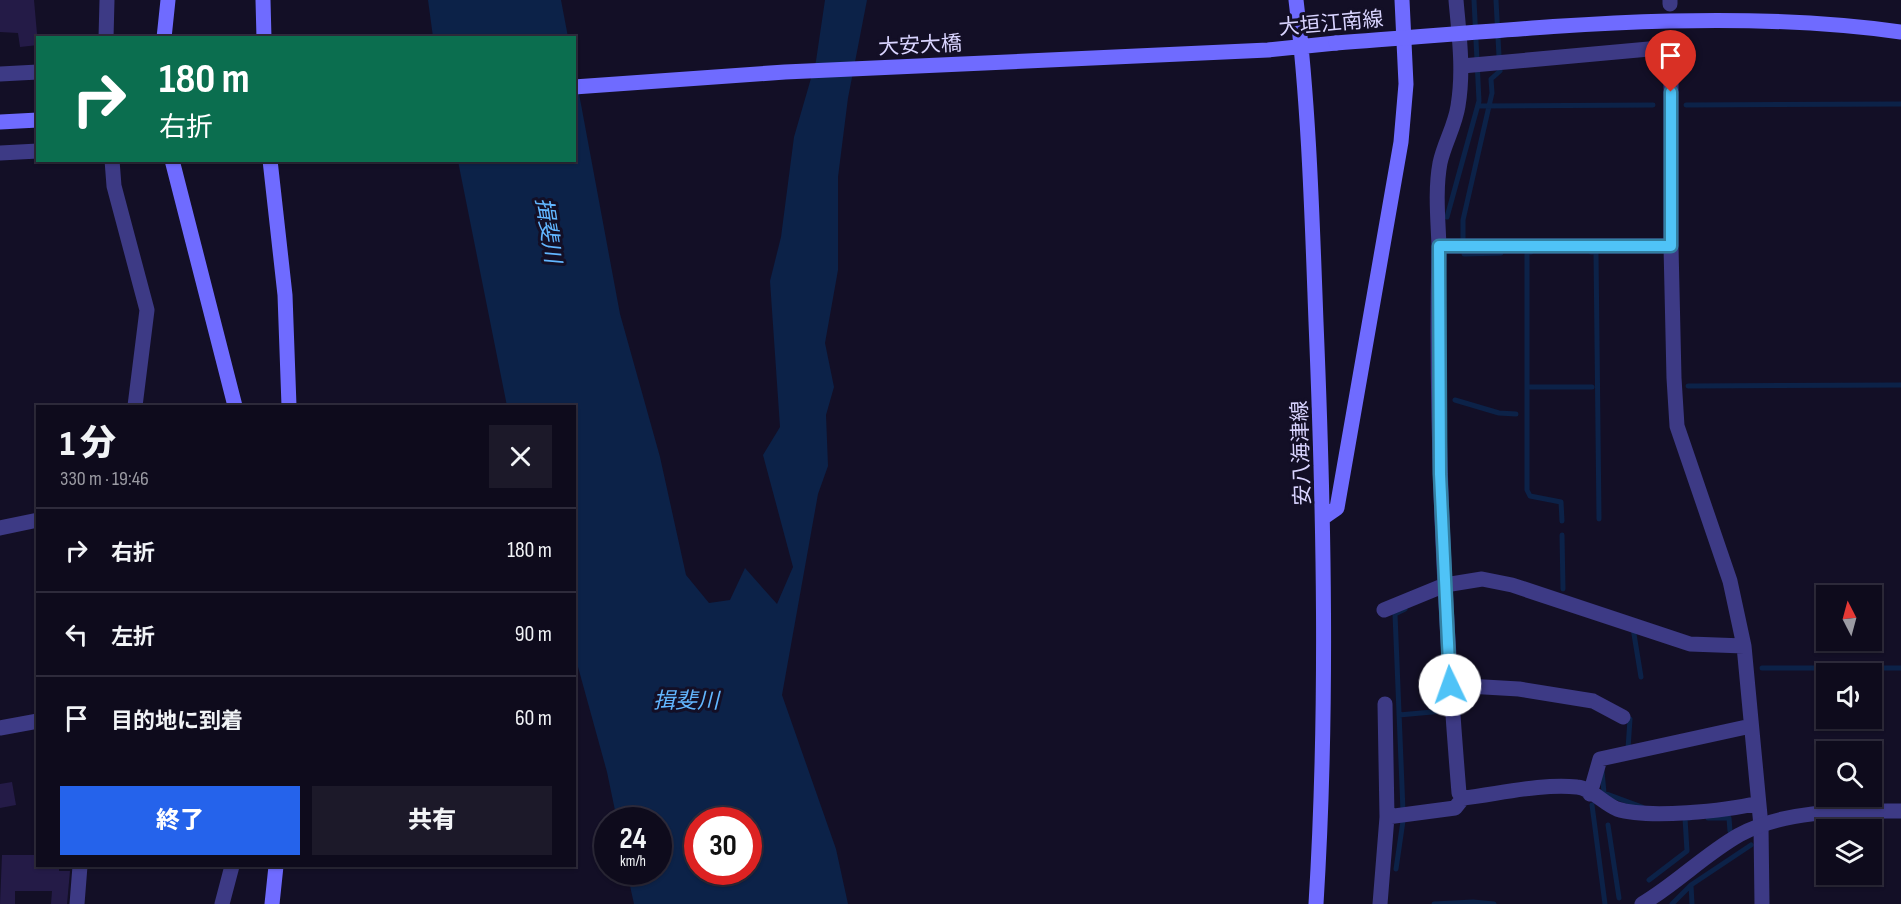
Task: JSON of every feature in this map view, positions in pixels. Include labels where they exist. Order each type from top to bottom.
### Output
[{"type":"main road","points":[[164,36],[168,0]]},
{"type":"main road","points":[[263,0],[264,36]]},
{"type":"main road","name":"安八海津線","points":[[1296,0],[1306,92],[1324,517],[1324,778],[1316,904]]},
{"type":"main road","points":[[1324,517],[1337,508],[1399,152],[1406,84],[1402,0]]},
{"type":"main road","name":"大垣江南線","points":[[1268,50],[1302,45],[1711,20],[1805,22],[1901,32]]},
{"type":"main road","name":"大安大橋","points":[[576,87],[785,72],[1268,50]]},
{"type":"main road","points":[[0,122],[36,120]]},
{"type":"main road","points":[[173,162],[235,405]]},
{"type":"main road","points":[[270,162],[285,294],[289,405]]},
{"type":"main road","points":[[272,904],[276,867]]},
{"type":"street","points":[[106,36],[107,0]]},
{"type":"street","points":[[1456,0],[1462,66],[1458,106],[1451,136],[1440,162],[1437,194],[1440,474],[1450,685],[1459,793],[1463,798]]},
{"type":"street","points":[[1462,66],[1671,44],[1671,246],[1677,426],[1730,581],[1744,646],[1761,826],[1762,904]]},
{"type":"street","points":[[0,74],[36,72]]},
{"type":"street","points":[[0,153],[36,151]]},
{"type":"street","points":[[112,162],[114,186],[147,310],[135,405]]},
{"type":"street","points":[[1439,246],[1671,246]]},
{"type":"street","points":[[0,528],[36,520]]},
{"type":"street","points":[[1384,610],[1445,585],[1482,579],[1512,585],[1690,644],[1744,646]]},
{"type":"street","points":[[1450,685],[1519,689],[1593,701],[1623,717]]},
{"type":"street","points":[[1380,904],[1387,817],[1385,704]]},
{"type":"street","points":[[0,728],[36,721]]},
{"type":"street","points":[[1590,794],[1600,759],[1751,726]]},
{"type":"street","points":[[1387,817],[1455,808],[1463,798],[1580,787],[1618,809],[1658,813],[1729,811],[1758,803]]},
{"type":"street","points":[[1642,904],[1731,841],[1761,826],[1798,817],[1840,811],[1901,811]]},
{"type":"street","points":[[77,904],[80,867]]},
{"type":"street","points":[[222,904],[232,867]]},
{"type":"water","points":[[428,0],[561,0],[568,36],[433,36]]},
{"type":"water","name":"揖斐川","points":[[825,0],[867,0],[848,98],[838,177],[838,270],[825,343],[834,387],[826,415],[828,466],[818,494],[782,695],[836,849],[848,904],[634,904],[630,885],[672,885],[672,807],[614,807],[576,660],[576,405],[507,405],[458,162],[576,162],[576,77],[620,314],[660,457],[686,575],[709,603],[730,600],[745,568],[777,604],[793,567],[763,455],[780,427],[770,281],[781,237],[794,137],[816,61]]},
{"type":"building","points":[[0,0],[34,0],[36,45],[20,47],[18,33],[0,32]]},
{"type":"building","points":[[12,782],[16,805],[0,808],[0,784]]},
{"type":"building","points":[[2,855],[36,855],[36,867],[59,867],[59,871],[70,871],[67,904],[51,904],[52,891],[15,891],[15,904],[0,904]]},
{"type":"waterway","points":[[1447,217],[1479,101],[1474,0]]},
{"type":"waterway","points":[[1496,0],[1499,56]]},
{"type":"waterway","points":[[1463,240],[1463,220],[1492,93],[1491,79],[1500,71]]},
{"type":"waterway","points":[[1686,105],[1901,104]]},
{"type":"waterway","points":[[1478,106],[1653,105]]},
{"type":"waterway","points":[[1531,252],[1527,252],[1527,490],[1530,496],[1561,502],[1562,521]]},
{"type":"waterway","points":[[1591,252],[1596,252],[1599,519]]},
{"type":"waterway","points":[[1464,254],[1501,253]]},
{"type":"waterway","points":[[1688,386],[1901,385]]},
{"type":"waterway","points":[[1527,387],[1592,387]]},
{"type":"waterway","points":[[1455,400],[1499,413],[1516,414]]},
{"type":"waterway","points":[[1562,535],[1563,589]]},
{"type":"waterway","points":[[1403,811],[1395,614],[1405,609]]},
{"type":"waterway","points":[[1633,628],[1641,677]]},
{"type":"waterway","points":[[1762,668],[1901,668]]},
{"type":"waterway","points":[[1399,715],[1443,711]]},
{"type":"waterway","points":[[1628,749],[1630,719]]},
{"type":"waterway","points":[[1602,771],[1604,793],[1642,807]]},
{"type":"waterway","points":[[1592,805],[1605,904]]},
{"type":"waterway","points":[[1649,880],[1687,851],[1685,818],[1690,818]]},
{"type":"waterway","points":[[1708,818],[1729,818],[1730,831]]},
{"type":"waterway","points":[[1396,869],[1403,821]]},
{"type":"waterway","points":[[1608,825],[1619,898]]},
{"type":"waterway","points":[[1672,904],[1691,885],[1751,845]]},
{"type":"waterway","points":[[1691,885],[1692,904]]},
{"type":"waterway","points":[[1434,904],[1473,902],[1494,904]]},
{"type":"route","points":[[1450,685],[1440,474],[1439,246],[1671,246],[1671,92]]}]
